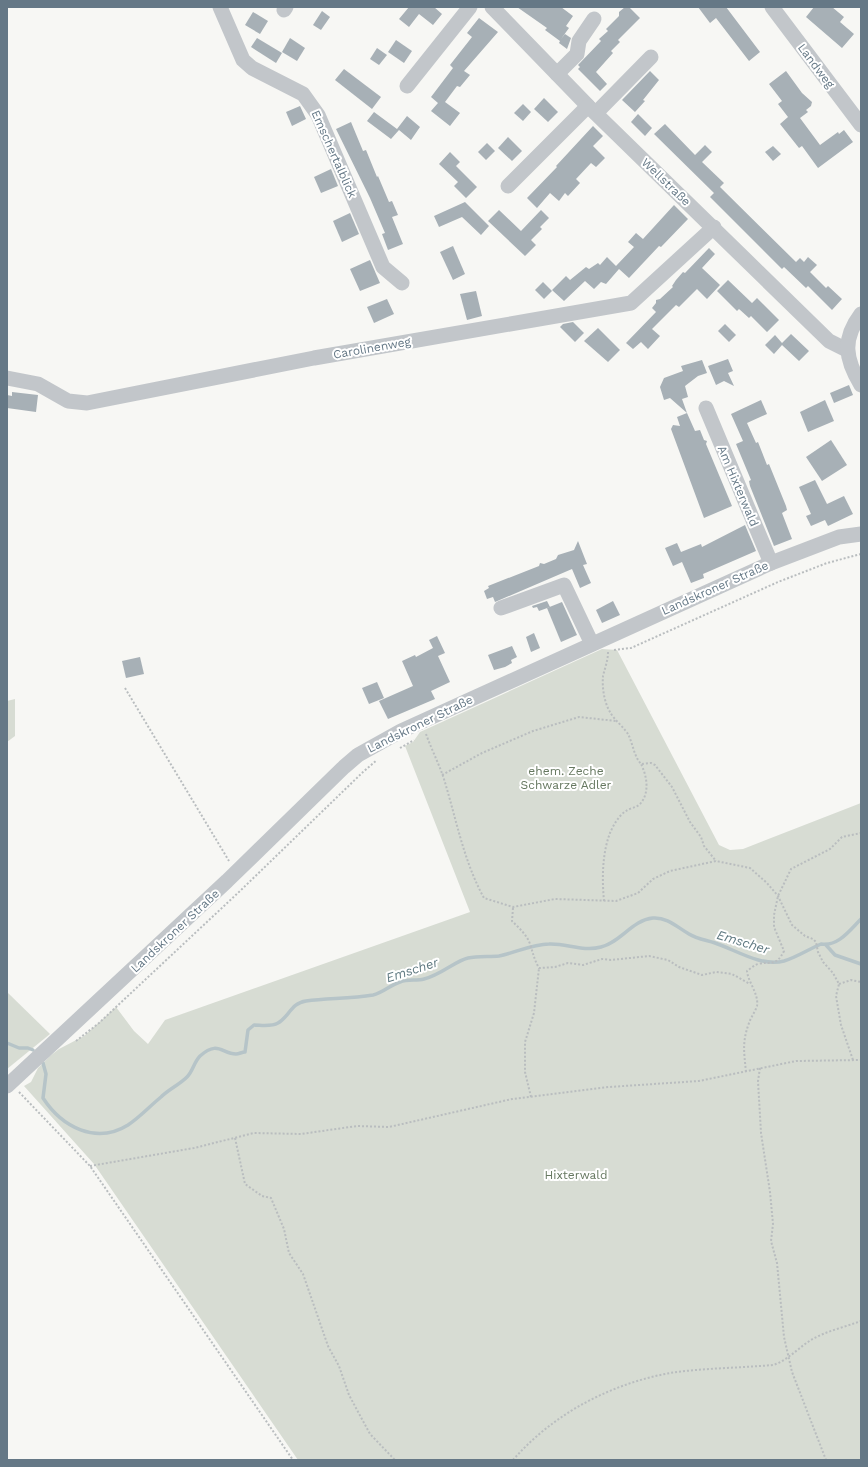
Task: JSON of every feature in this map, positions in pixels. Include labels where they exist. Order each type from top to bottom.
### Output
[{"type":"street","name":"Emschertalblick","points":[[220,7],[242,60],[252,68],[303,94],[318,115],[383,266],[402,284]]},
{"type":"street","points":[[407,86],[470,7]]},
{"type":"street","name":"Wellstraße","points":[[492,7],[592,110],[714,227],[829,341],[847,350]]},
{"type":"street","name":"Landweg","points":[[772,7],[861,125]]},
{"type":"street","points":[[557,74],[577,54],[579,41],[594,20]]},
{"type":"street","points":[[508,186],[651,57]]},
{"type":"street","name":"Carolinenweg","points":[[7,378],[38,384],[68,401],[87,403],[465,331],[631,303],[714,227]]},
{"type":"street","points":[[861,314],[853,323],[848,336],[847,350],[851,368],[861,385]]},
{"type":"street","name":"Am Hixterwald","points":[[706,408],[771,563]]},
{"type":"street","name":"Landskroner Straße","points":[[8,1085],[236,872],[358,754],[377,743],[422,726],[592,644],[771,563],[839,537],[861,534]]},
{"type":"street","points":[[502,608],[564,585],[592,644]]},
{"type":"path","points":[[604,901],[603,869],[610,834],[615,824],[626,811],[639,805],[646,793],[646,775],[631,746],[629,734],[609,712],[604,696],[603,677],[609,653],[608,649],[617,650],[631,648],[778,582],[839,559],[861,554]]},
{"type":"path","points":[[125,688],[236,872]]},
{"type":"path","points":[[442,775],[482,753],[533,731],[579,717],[616,721]]},
{"type":"path","points":[[398,749],[413,742],[422,726]]},
{"type":"path","points":[[422,726],[442,775],[462,846],[475,880],[484,898],[514,907],[555,899],[616,901],[638,893],[653,879],[670,870],[716,861],[750,868],[767,882],[778,896],[792,925],[805,936],[816,942],[818,952],[839,984],[836,996],[837,1008],[853,1060]]},
{"type":"path","points":[[70,1044],[84,1036],[240,891],[363,772],[383,757]]},
{"type":"path","points":[[641,764],[651,763],[668,781],[678,795],[690,822],[701,837],[704,846],[716,861]]},
{"type":"path","points":[[746,1072],[743,1043],[757,1006],[748,980],[747,971],[757,964],[772,964],[780,958],[784,951],[774,927],[774,915],[778,896],[791,869],[830,849],[842,837],[861,833]]},
{"type":"path","points":[[514,907],[511,913],[512,921],[530,944],[532,956],[539,968],[534,1013],[525,1048],[525,1072],[531,1097]]},
{"type":"path","points":[[539,968],[555,967],[568,963],[583,965],[602,959],[611,960],[649,956],[668,960],[679,967],[702,975],[716,972],[732,974],[751,985]]},
{"type":"path","points":[[839,984],[851,980],[861,982]]},
{"type":"path","points":[[90,1166],[194,1148],[254,1133],[300,1134],[357,1126],[389,1127],[512,1099],[609,1087],[700,1081],[796,1061],[861,1060]]},
{"type":"path","points":[[760,1068],[758,1081],[760,1133],[770,1192],[773,1224],[771,1241],[777,1263],[784,1337],[792,1372],[826,1460]]},
{"type":"path","points":[[8,1085],[56,1128],[90,1166],[293,1460]]},
{"type":"path","points":[[236,1138],[245,1184],[262,1196],[271,1198],[275,1204],[278,1216],[284,1229],[289,1253],[303,1274],[328,1346],[339,1366],[349,1395],[358,1414],[370,1434],[395,1460]]},
{"type":"path","points":[[514,1460],[530,1441],[549,1425],[577,1406],[623,1386],[671,1373],[773,1365],[783,1362],[813,1339],[861,1321]]},
{"type":"green space","name":"Hixterwald","points":[[602,649],[617,650],[719,845],[730,850],[743,849],[861,803],[861,1460],[298,1460],[94,1164],[24,1086],[31,1082],[38,1068],[50,1056],[59,1049],[84,1036],[116,1007],[134,1031],[148,1044],[165,1020],[470,912],[405,746],[413,742],[420,732]]},
{"type":"green space","points":[[15,699],[15,736],[7,742],[7,701]]},
{"type":"green space","points":[[7,992],[50,1034],[7,1069]]},
{"type":"building","points":[[409,7],[434,7],[442,14],[433,25],[419,14],[409,27],[399,19]]},
{"type":"building","points":[[517,7],[561,7],[573,16],[566,26],[569,28],[561,39],[565,34],[571,38],[567,49],[559,43],[560,41],[545,30],[547,28]]},
{"type":"building","points":[[625,7],[629,7],[640,18],[618,40],[620,42],[611,51],[613,53],[596,72],[607,84],[600,91],[578,69],[580,67],[578,65],[601,41],[599,39],[608,31],[606,29],[619,16],[619,12]]},
{"type":"building","points":[[698,7],[726,7],[760,52],[749,61],[716,18],[710,23]]},
{"type":"building","points":[[814,7],[832,7],[844,17],[840,22],[854,34],[842,48],[806,17]]},
{"type":"building","points":[[322,11],[330,17],[321,30],[313,25]]},
{"type":"building","points":[[253,12],[268,21],[260,34],[245,25]]},
{"type":"building","points":[[479,18],[498,32],[464,71],[470,75],[460,87],[457,86],[445,102],[460,113],[450,126],[431,111],[438,103],[431,97],[453,68],[450,65],[472,37],[467,33]]},
{"type":"building","points":[[257,38],[282,53],[276,63],[251,47]]},
{"type":"building","points":[[290,38],[305,48],[297,61],[282,52]]},
{"type":"building","points":[[396,40],[412,51],[404,63],[388,52]]},
{"type":"building","points":[[377,48],[387,55],[379,65],[370,59]]},
{"type":"building","points":[[344,69],[381,97],[372,109],[335,80]]},
{"type":"building","points":[[650,71],[659,80],[643,100],[645,101],[635,112],[622,100]]},
{"type":"building","points":[[786,71],[802,93],[812,102],[811,106],[806,110],[808,112],[800,118],[820,145],[838,132],[839,134],[844,130],[853,142],[818,168],[802,146],[799,148],[780,124],[788,117],[778,104],[782,101],[769,84]]},
{"type":"building","points":[[544,98],[558,112],[548,122],[534,109]]},
{"type":"building","points":[[523,104],[531,112],[523,121],[514,113]]},
{"type":"building","points":[[300,106],[306,119],[292,126],[286,112]]},
{"type":"building","points":[[374,112],[397,129],[407,116],[420,127],[411,140],[399,130],[391,139],[367,121]]},
{"type":"building","points":[[638,114],[652,128],[645,136],[631,122]]},
{"type":"building","points":[[351,122],[363,151],[366,150],[389,202],[392,201],[398,215],[392,217],[403,244],[388,250],[382,234],[385,233],[370,198],[336,129]]},
{"type":"building","points":[[665,124],[695,155],[705,145],[712,152],[702,162],[724,183],[720,187],[796,262],[800,258],[804,262],[808,257],[817,265],[810,272],[826,288],[828,286],[842,299],[832,310],[808,286],[806,288],[784,267],[782,269],[710,197],[714,193],[654,134]]},
{"type":"building","points":[[593,126],[603,136],[593,146],[605,158],[596,167],[591,163],[576,179],[580,183],[568,196],[565,193],[559,201],[550,193],[537,208],[527,198]]},
{"type":"building","points":[[508,137],[522,151],[512,161],[498,148]]},
{"type":"building","points":[[487,143],[495,151],[486,160],[478,152]]},
{"type":"building","points":[[773,146],[781,154],[773,161],[765,152]]},
{"type":"building","points":[[450,152],[460,162],[456,166],[477,187],[466,198],[454,186],[458,182],[439,164]]},
{"type":"building","points":[[331,169],[338,186],[321,193],[314,177]]},
{"type":"building","points":[[465,202],[489,226],[481,235],[462,217],[439,227],[434,216]]},
{"type":"building","points":[[674,205],[688,219],[661,247],[659,246],[629,278],[619,269],[606,284],[601,282],[594,289],[585,281],[564,301],[552,290],[566,276],[570,280],[586,267],[589,269],[598,263],[600,265],[607,257],[616,266],[634,247],[628,242],[636,233],[643,239]]},
{"type":"building","points":[[499,210],[521,231],[541,210],[549,218],[540,227],[542,229],[531,240],[536,245],[525,256],[488,221]]},
{"type":"building","points":[[350,213],[359,234],[342,242],[333,221]]},
{"type":"building","points":[[453,246],[465,274],[453,280],[440,252]]},
{"type":"building","points":[[709,248],[715,254],[702,268],[720,285],[707,299],[697,289],[679,307],[676,305],[652,329],[660,336],[648,349],[641,342],[633,349],[626,343],[656,312],[652,308],[656,303],[656,300],[660,299],[673,287],[672,286],[676,280],[683,272],[685,273]]},
{"type":"building","points":[[370,260],[380,283],[360,291],[350,269]]},
{"type":"building","points":[[728,280],[752,303],[757,298],[779,320],[767,332],[751,316],[749,318],[739,309],[737,311],[717,291]]},
{"type":"building","points":[[543,282],[552,291],[544,299],[535,290]]},
{"type":"building","points":[[476,291],[482,316],[467,320],[460,294]]},
{"type":"building","points":[[387,299],[394,314],[374,323],[367,307]]},
{"type":"building","points":[[573,322],[584,333],[575,342],[560,327],[563,324]]},
{"type":"building","points":[[725,324],[736,335],[729,342],[718,331]]},
{"type":"building","points":[[598,328],[620,350],[608,362],[584,341]]},
{"type":"building","points":[[791,334],[809,351],[799,361],[782,345],[774,354],[765,345],[775,335],[782,343]]},
{"type":"building","points":[[728,359],[733,371],[728,373],[734,386],[724,381],[716,385],[708,366]]},
{"type":"building","points":[[702,360],[707,373],[698,376],[685,386],[688,397],[682,399],[687,413],[670,398],[664,400],[660,387],[664,378],[683,371],[681,366]]},
{"type":"building","points":[[849,385],[853,395],[834,403],[830,393]]},
{"type":"building","points":[[12,392],[38,395],[36,412],[7,408],[7,395],[12,396]]},
{"type":"building","points":[[761,400],[767,414],[747,423],[756,443],[758,442],[767,465],[769,464],[786,506],[787,510],[782,513],[792,539],[774,546],[750,486],[749,481],[751,480],[736,444],[743,441],[731,414]]},
{"type":"building","points":[[825,400],[834,421],[808,432],[800,412]]},
{"type":"building","points":[[687,413],[695,431],[700,430],[704,440],[707,441],[706,444],[732,506],[704,518],[671,429],[673,425],[680,426],[677,417]]},
{"type":"building","points":[[831,440],[847,465],[822,481],[806,457]]},
{"type":"building","points":[[815,480],[827,504],[844,496],[853,514],[828,526],[825,520],[811,526],[806,516],[811,514],[799,487]]},
{"type":"building","points":[[745,525],[756,551],[703,574],[704,578],[691,583],[682,562],[673,566],[665,548],[677,543],[681,552],[701,544],[702,547]]},
{"type":"building","points":[[578,541],[587,564],[583,565],[591,583],[580,588],[572,569],[495,602],[493,597],[487,599],[484,591],[489,588],[488,586],[539,566],[540,563],[544,564],[556,559],[558,555],[574,550]]},
{"type":"building","points":[[547,601],[550,607],[539,611],[537,607],[533,608],[532,606]]},
{"type":"building","points":[[613,601],[620,615],[602,623],[596,610]]},
{"type":"building","points":[[562,602],[577,635],[561,642],[547,608]]},
{"type":"building","points":[[534,633],[540,648],[531,652],[526,637]]},
{"type":"building","points":[[437,636],[445,653],[438,656],[450,682],[431,691],[435,699],[388,719],[379,701],[413,686],[402,661],[415,655],[416,657],[433,648],[429,640]]},
{"type":"building","points":[[512,646],[517,657],[511,660],[512,663],[505,667],[494,670],[488,655]]},
{"type":"building","points":[[140,657],[144,674],[126,678],[122,661]]},
{"type":"building","points":[[377,682],[384,698],[369,704],[362,688]]},
{"type":"waterway","name":"Emscher","points":[[43,1063],[46,1074],[43,1098],[60,1117],[70,1125],[92,1133],[116,1131],[137,1119],[164,1094],[187,1077],[198,1058],[206,1051],[216,1048],[237,1054],[245,1052],[248,1030],[254,1025],[269,1025],[278,1023],[293,1007],[301,1002],[373,995],[380,993],[400,982],[421,980],[430,977],[468,958],[499,956],[543,944],[555,944],[581,948],[601,947],[615,941],[639,923],[653,918],[663,919],[695,937],[766,962],[784,961],[821,944],[833,943],[848,933],[861,919]]},
{"type":"waterway","name":"Emscher","points":[[826,945],[835,955],[861,964]]},
{"type":"waterway","name":"Emscher","points":[[7,1043],[19,1048],[28,1048],[33,1050]]},
{"type":"park label","name":"ehem. Zeche Schwarze Adler","points":[[566,778]]}]
